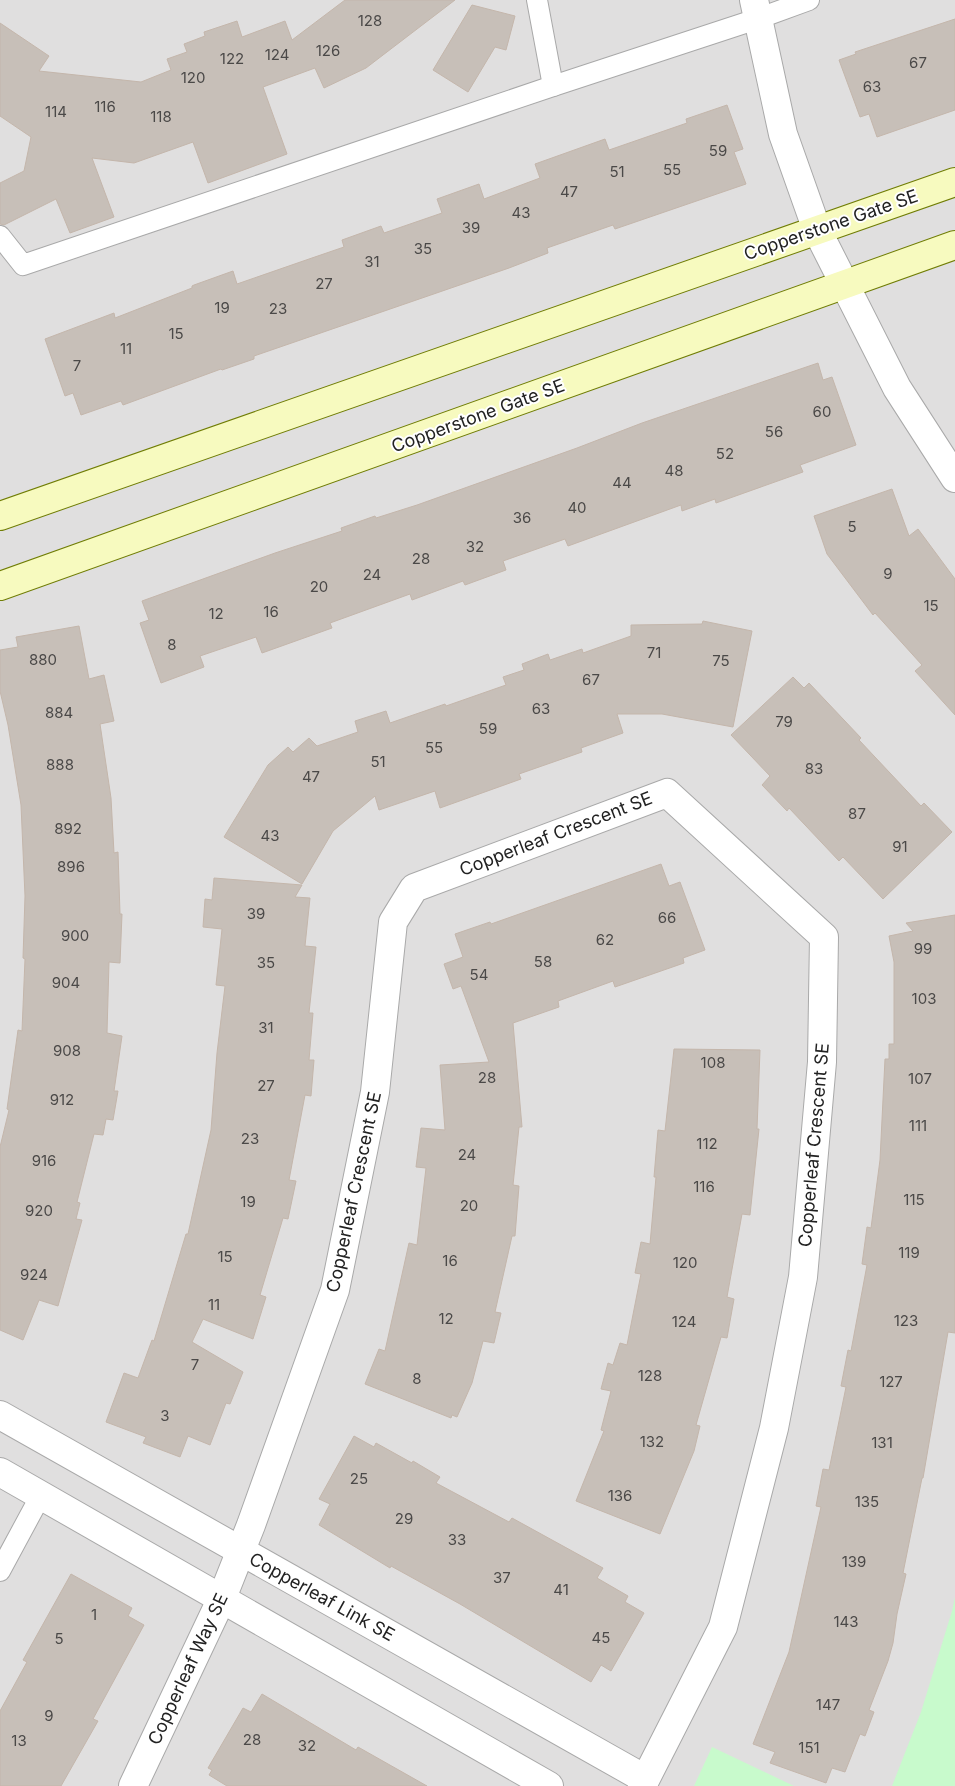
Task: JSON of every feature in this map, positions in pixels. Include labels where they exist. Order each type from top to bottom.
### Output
[{"type":"street","points":[[756,10],[783,134],[817,230],[897,388],[955,478]]},
{"type":"street","name":"Copperstone Gate SE","points":[[0,516],[955,182]]},
{"type":"street","name":"Copperstone Gate SE","points":[[0,586],[955,245]]},
{"type":"street","name":"Copperleaf Crescent SE","points":[[241,1551],[335,1290],[375,1092],[393,922],[414,888],[666,793],[824,937],[822,1062],[803,1277],[774,1428],[722,1627],[643,1782]]},
{"type":"street","name":"Copperleaf Link SE","points":[[0,1415],[643,1782]]},
{"type":"street","points":[[0,1472],[549,1786]]},
{"type":"street","name":"Copperleaf Way SE","points":[[133,1786],[222,1598],[241,1551]]},
{"type":"lane","points":[[537,0],[553,86]]},
{"type":"lane","points":[[0,236],[23,265],[553,86],[756,10],[809,0]]},
{"type":"lane","points":[[0,1571],[41,1495]]},
{"type":"shaded area","points":[[0,0],[955,0],[955,1786],[0,1786]]},
{"type":"green space","points":[[955,1597],[955,1786],[892,1786],[921,1712]]},
{"type":"green space","points":[[712,1747],[794,1786],[694,1786]]},
{"type":"building","points":[[345,0],[455,0],[366,68],[324,88],[315,68],[263,87],[287,154],[208,183],[193,142],[134,163],[92,158],[114,217],[70,233],[56,199],[4,225],[0,224],[0,183],[24,171],[31,137],[0,116],[0,23],[49,56],[39,71],[141,82],[171,70],[167,59],[187,52],[184,44],[205,36],[204,32],[237,21],[242,37],[285,21],[292,40]]},
{"type":"building","points":[[472,5],[515,16],[506,50],[495,47],[468,92],[433,70]]},
{"type":"building","points":[[955,19],[955,110],[877,137],[869,114],[860,117],[839,60],[856,54],[855,52]]},
{"type":"building","points":[[727,105],[743,149],[734,152],[746,184],[615,229],[613,225],[547,248],[548,253],[509,268],[254,356],[254,359],[123,405],[121,401],[81,415],[73,393],[65,396],[45,339],[114,313],[115,318],[233,271],[237,284],[344,247],[342,240],[381,226],[384,233],[442,213],[437,199],[479,184],[484,199],[540,178],[535,164],[605,139],[609,150],[687,123],[686,119]]},
{"type":"building","points":[[818,363],[823,380],[832,377],[856,445],[800,465],[803,472],[716,503],[715,499],[682,511],[681,505],[568,546],[565,539],[503,561],[506,570],[465,585],[463,581],[412,600],[410,594],[330,623],[332,628],[262,653],[256,637],[200,656],[204,667],[161,683],[140,623],[149,620],[142,601],[342,531],[341,528],[375,516],[376,518],[417,505],[642,423]]},
{"type":"building","points":[[892,489],[909,536],[918,529],[955,579],[955,715],[915,671],[922,665],[875,613],[873,615],[827,554],[814,516]]},
{"type":"building","points":[[703,621],[752,631],[733,727],[662,714],[617,714],[623,733],[581,748],[582,752],[519,774],[521,779],[440,808],[435,791],[379,810],[375,796],[333,831],[302,884],[224,837],[268,765],[288,747],[293,752],[309,738],[317,746],[358,732],[355,721],[386,711],[390,723],[506,685],[503,677],[524,670],[522,664],[548,654],[550,660],[582,649],[583,653],[631,636],[631,625],[702,624]]},
{"type":"building","points":[[79,626],[89,679],[104,675],[114,721],[100,724],[111,798],[114,853],[118,852],[120,914],[122,914],[120,963],[109,962],[107,1033],[122,1036],[114,1091],[118,1091],[113,1120],[106,1119],[103,1135],[94,1134],[77,1202],[80,1203],[76,1219],[82,1220],[58,1306],[39,1300],[23,1340],[0,1330],[0,1147],[9,1110],[7,1109],[18,1030],[22,1031],[25,896],[21,805],[8,725],[0,691],[0,650],[18,647],[16,637]]},
{"type":"building","points":[[793,677],[804,688],[809,683],[921,806],[924,803],[952,832],[883,899],[843,857],[839,861],[789,808],[787,811],[762,785],[770,776],[731,735]]},
{"type":"building","points":[[661,864],[669,886],[680,882],[705,950],[683,958],[684,963],[615,987],[613,981],[558,1001],[559,1007],[513,1023],[522,1127],[519,1127],[513,1185],[519,1186],[515,1236],[512,1236],[495,1312],[501,1313],[494,1343],[483,1341],[472,1383],[457,1417],[452,1415],[451,1418],[365,1384],[379,1349],[385,1351],[409,1243],[417,1245],[426,1168],[416,1167],[421,1128],[445,1130],[440,1065],[489,1062],[461,986],[453,989],[444,964],[463,957],[455,934],[490,922],[491,924]]},
{"type":"building","points":[[214,878],[302,885],[295,897],[310,898],[305,946],[316,947],[309,1013],[313,1013],[309,1060],[314,1060],[311,1096],[305,1095],[289,1180],[296,1181],[288,1219],[283,1218],[260,1295],[266,1297],[253,1339],[203,1319],[192,1342],[243,1372],[230,1404],[226,1403],[210,1445],[188,1436],[180,1457],[143,1443],[146,1437],[106,1422],[124,1373],[138,1378],[152,1340],[154,1341],[186,1234],[188,1234],[211,1130],[225,986],[216,985],[222,929],[203,927],[205,899],[212,900]]},
{"type":"building","points":[[955,915],[955,1333],[948,1332],[923,1478],[903,1573],[906,1574],[893,1643],[869,1710],[874,1712],[865,1736],[860,1734],[845,1772],[832,1768],[826,1783],[770,1763],[775,1752],[753,1744],[789,1652],[821,1507],[816,1506],[823,1469],[829,1470],[846,1387],[841,1386],[848,1350],[851,1351],[867,1265],[862,1264],[867,1227],[871,1228],[880,1160],[885,1059],[889,1059],[889,1044],[894,1044],[894,962],[889,936],[913,931],[906,923]]},
{"type":"building","points":[[674,1049],[760,1050],[757,1129],[759,1129],[750,1215],[742,1214],[727,1297],[734,1299],[727,1338],[721,1337],[696,1425],[700,1426],[694,1451],[660,1534],[576,1501],[604,1431],[601,1430],[611,1391],[601,1389],[608,1363],[613,1365],[620,1343],[627,1345],[641,1274],[635,1273],[641,1242],[650,1244],[658,1130],[665,1131]]},
{"type":"building","points":[[354,1436],[374,1447],[376,1443],[412,1463],[413,1461],[440,1477],[436,1483],[509,1522],[512,1518],[603,1568],[597,1578],[628,1596],[625,1602],[644,1613],[611,1671],[601,1665],[591,1682],[460,1604],[391,1566],[390,1568],[319,1525],[330,1504],[319,1499]]},
{"type":"building","points":[[71,1574],[132,1608],[128,1616],[144,1625],[93,1719],[98,1721],[61,1786],[0,1786],[0,1711],[27,1662],[23,1660]]},
{"type":"building","points":[[262,1694],[356,1750],[358,1747],[427,1786],[227,1786],[209,1775],[212,1770],[208,1768],[243,1708],[251,1712]]}]
